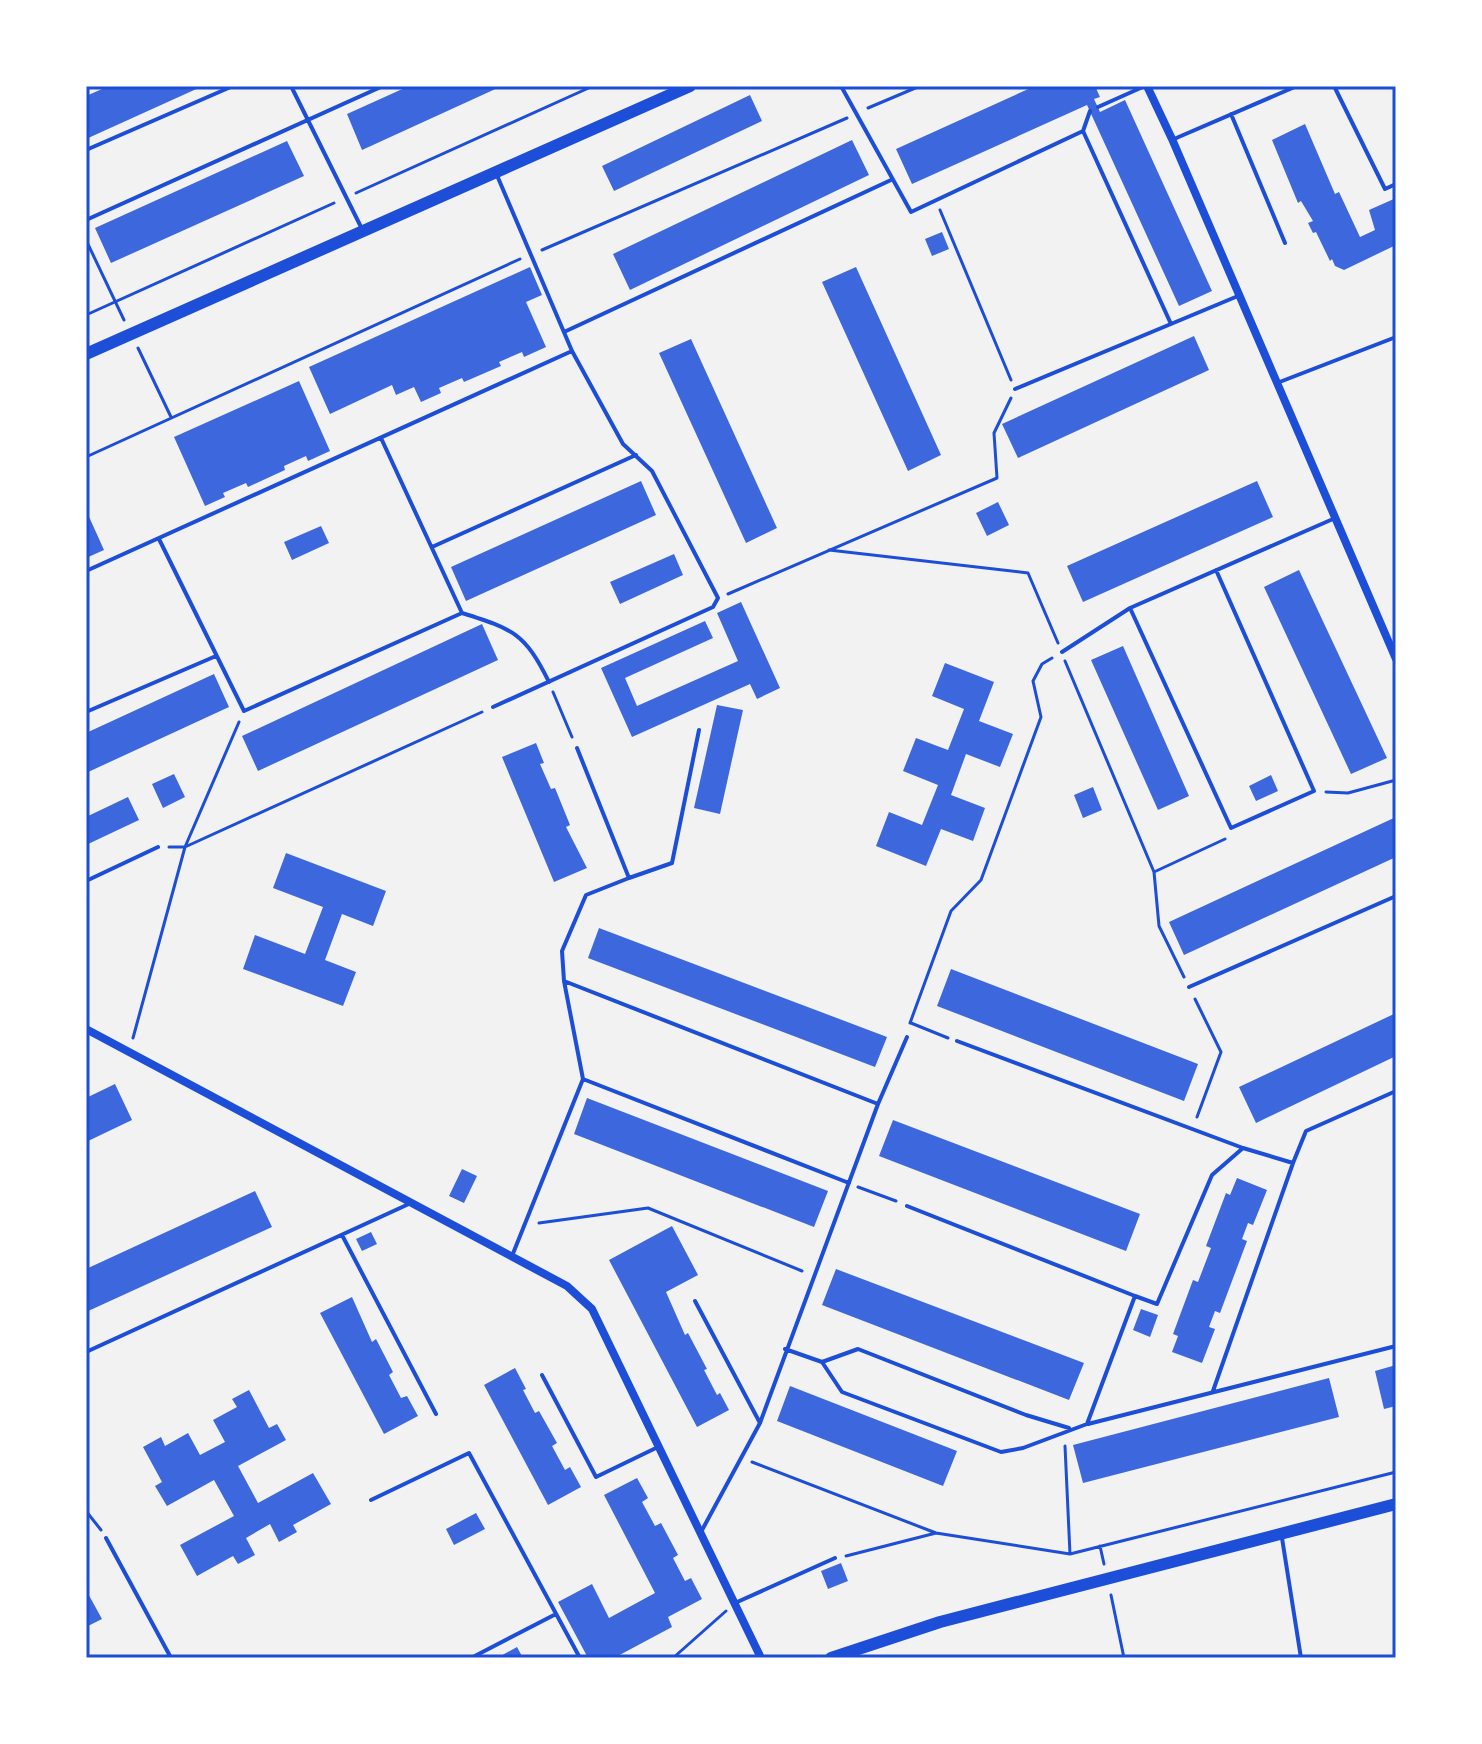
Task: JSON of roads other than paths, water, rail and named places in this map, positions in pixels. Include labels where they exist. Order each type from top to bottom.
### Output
[{"type":"main road","points":[[86,354],[690,86]]},
{"type":"main road","points":[[831,1658],[940,1622],[1396,1504]]},
{"type":"street","points":[[1146,86],[1172,139],[1396,659]]},
{"type":"street","points":[[86,1029],[567,1286],[592,1309],[761,1658]]},
{"type":"lane","points":[[86,150],[233,86]]},
{"type":"lane","points":[[291,86],[363,230]]},
{"type":"lane","points":[[86,220],[383,86]]},
{"type":"lane","points":[[841,86],[911,212],[1083,131]]},
{"type":"lane","points":[[1098,107],[1146,86]]},
{"type":"lane","points":[[1172,139],[1297,86]]},
{"type":"lane","points":[[1334,86],[1385,189],[1396,184]]},
{"type":"lane","points":[[1090,111],[1083,131],[1171,324]]},
{"type":"lane","points":[[1231,114],[1285,243]]},
{"type":"lane","points":[[493,707],[713,607],[718,598],[652,471],[623,444],[572,351],[495,171]]},
{"type":"lane","points":[[564,332],[891,180]]},
{"type":"lane","points":[[1015,389],[1240,295]]},
{"type":"lane","points":[[1277,383],[1396,337]]},
{"type":"lane","points":[[86,571],[572,351]]},
{"type":"lane","points":[[381,438],[462,613]]},
{"type":"lane","points":[[432,547],[636,455]]},
{"type":"lane","points":[[1062,652],[1130,608],[1336,519]]},
{"type":"lane","points":[[159,539],[244,711],[462,613],[505,628],[523,639],[549,682]]},
{"type":"lane","points":[[1130,608],[1231,828],[1314,791],[1216,570]]},
{"type":"lane","points":[[86,712],[216,655]]},
{"type":"lane","points":[[512,1256],[583,1079],[564,981],[562,951],[586,895],[672,863],[699,730]]},
{"type":"lane","points":[[577,748],[629,878]]},
{"type":"lane","points":[[86,881],[158,847]]},
{"type":"lane","points":[[1189,987],[1396,896]]},
{"type":"lane","points":[[564,981],[878,1104]]},
{"type":"lane","points":[[700,1534],[760,1423],[878,1104],[907,1037]]},
{"type":"lane","points":[[957,1041],[1243,1148],[1293,1163]]},
{"type":"lane","points":[[583,1079],[849,1183]]},
{"type":"lane","points":[[1213,1391],[1306,1131],[1396,1091]]},
{"type":"lane","points":[[907,1206],[1157,1304],[1212,1175],[1243,1148]]},
{"type":"lane","points":[[86,1352],[413,1202]]},
{"type":"lane","points":[[342,1235],[436,1414]]},
{"type":"lane","points":[[1087,1424],[1135,1296]]},
{"type":"lane","points":[[695,1301],[760,1423]]},
{"type":"lane","points":[[785,1349],[822,1362],[842,1392],[1001,1452],[1023,1448],[1087,1424],[1396,1346]]},
{"type":"lane","points":[[822,1362],[858,1349],[1026,1415],[1072,1429]]},
{"type":"lane","points":[[542,1375],[596,1477],[658,1447]]},
{"type":"lane","points":[[371,1500],[469,1453],[580,1658]]},
{"type":"lane","points":[[1281,1534],[1301,1658]]},
{"type":"lane","points":[[106,1538],[169,1657]]},
{"type":"lane","points":[[734,1604],[835,1558]]},
{"type":"lane","points":[[471,1658],[556,1614]]}]
